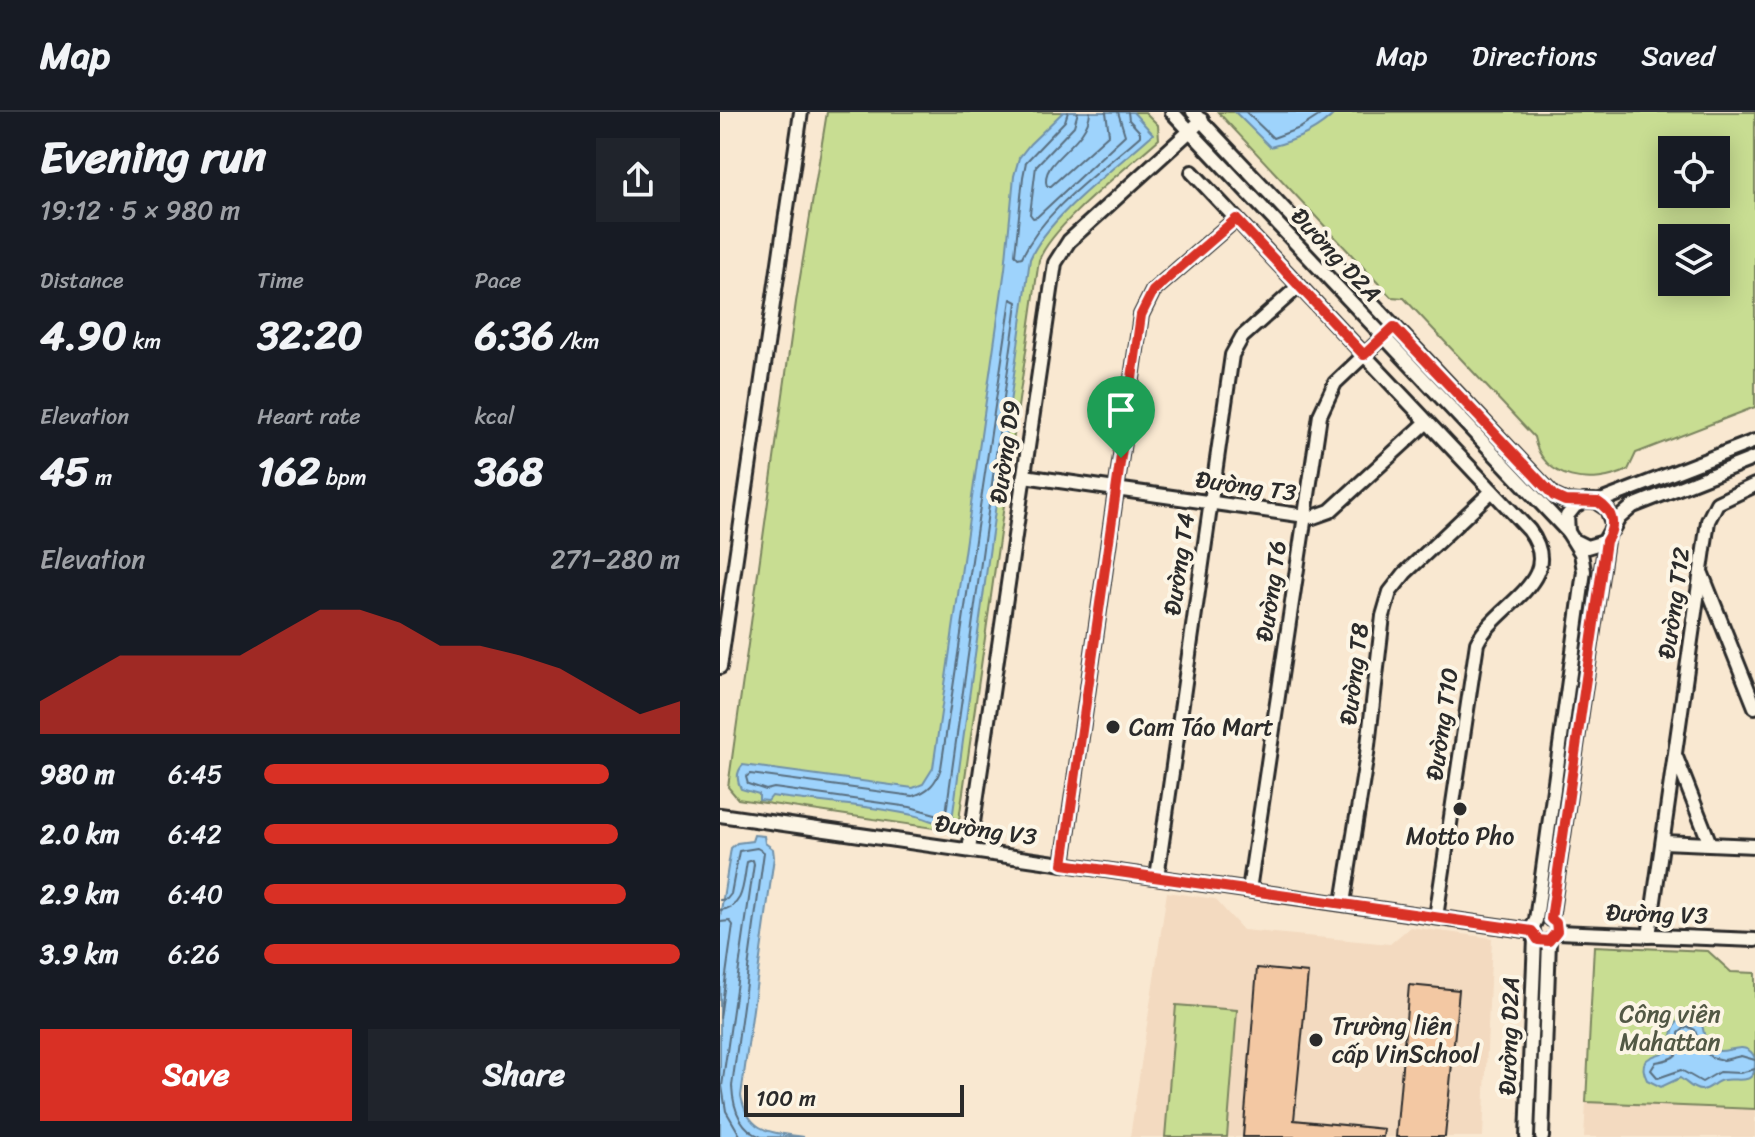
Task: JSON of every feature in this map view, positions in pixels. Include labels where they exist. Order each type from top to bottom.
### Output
[{"type":"street","points":[[720,667],[801,112]]},
{"type":"street","name":"Đường D2A","points":[[1172,112],[1570,536],[1582,556],[1584,574],[1534,929],[1527,1137]]},
{"type":"street","name":"Đường D2A","points":[[1198,116],[1554,496],[1580,502]]},
{"type":"street","name":"Đường D9","points":[[969,850],[1053,272],[1059,255],[1069,241],[1190,131],[1198,116]]},
{"type":"street","points":[[1192,172],[1492,491]]},
{"type":"street","points":[[1063,864],[1141,315],[1153,291],[1236,219]]},
{"type":"street","name":"Đường T4","points":[[1157,877],[1234,348],[1242,337],[1299,286]]},
{"type":"street","name":"Đường T6","points":[[1249,890],[1317,426],[1323,403],[1335,383],[1394,327]]},
{"type":"street","name":"Đường T3","points":[[1024,476],[1304,517],[1321,516],[1427,422]]},
{"type":"street","points":[[1755,441],[1598,502],[1580,502],[1567,516],[1570,536],[1587,547],[1598,546],[1619,518],[1633,506],[1755,458]]},
{"type":"street","name":"Đường T12","points":[[1649,936],[1708,521],[1713,508],[1723,498],[1755,485]]},
{"type":"street","name":"Đường T10","points":[[1436,917],[1477,643],[1490,623],[1536,578],[1541,562],[1534,537],[1492,491]]},
{"type":"street","name":"Đường T8","points":[[1343,903],[1367,754],[1385,604],[1405,573],[1492,491]]},
{"type":"street","points":[[1551,919],[1609,535],[1611,515],[1598,502]]},
{"type":"street","points":[[1701,571],[1755,707]]},
{"type":"street","name":"Đường T12","points":[[1675,754],[1710,844]]},
{"type":"street","name":"Đường V3","points":[[720,815],[1534,929]]},
{"type":"street","points":[[1663,842],[1755,846]]},
{"type":"street","points":[[1544,917],[1551,919],[1556,923],[1553,937],[1541,942],[1534,929],[1544,917]]},
{"type":"street","name":"Đường V3","points":[[1553,937],[1649,936],[1755,940]]},
{"type":"street","name":"Đường D2A","points":[[1542,1137],[1553,937]]},
{"type":"shaded area","name":"Trường liên cấp VinSchool","points":[[1167,892],[1215,899],[1243,930],[1390,944],[1410,927],[1492,938],[1483,1137],[1130,1137]]},
{"type":"shaded area","points":[[1586,1102],[1755,1109],[1755,1137],[1584,1137]]},
{"type":"green space","points":[[827,112],[1145,112],[1158,125],[1159,139],[1059,230],[1039,260],[959,820],[947,830],[738,799],[728,787],[796,302]]},
{"type":"green space","points":[[1218,112],[1755,112],[1755,407],[1636,453],[1628,470],[1600,478],[1571,476],[1547,463],[1534,437],[1404,298],[1391,297]]},
{"type":"green space","name":"Công viên Mahattan","points":[[1594,946],[1708,951],[1731,972],[1755,973],[1755,1109],[1586,1102]]},
{"type":"green space","points":[[1176,1005],[1237,1010],[1227,1137],[1165,1137]]},
{"type":"water","points":[[1063,112],[1133,112],[1153,134],[1068,209],[1039,242],[1030,259],[952,820],[939,823],[881,809],[772,796],[768,801],[759,800],[759,794],[741,789],[738,777],[743,765],[913,788],[923,784],[933,768],[1005,269],[1014,176],[1019,158]]},
{"type":"water","points":[[1235,112],[1336,112],[1306,134],[1270,147]]},
{"type":"water","points":[[754,835],[764,836],[765,843],[773,849],[774,857],[741,1096],[750,1118],[763,1129],[804,1137],[720,1137],[720,917],[731,848],[737,843],[752,841]]},
{"type":"water","points":[[1690,1018],[1702,1025],[1706,1041],[1712,1049],[1741,1048],[1752,1053],[1755,1064],[1752,1076],[1744,1080],[1720,1081],[1701,1090],[1680,1078],[1661,1087],[1647,1080],[1645,1061],[1670,1050],[1675,1025]]},
{"type":"building","points":[[1257,968],[1308,973],[1294,1120],[1384,1129],[1383,1137],[1243,1137]]},
{"type":"building","points":[[1409,985],[1459,990],[1445,1137],[1396,1137]]},
{"type":"place","name":"Cam Táo Mart","points":[[1113,727]]},
{"type":"place","name":"Motto Pho","points":[[1460,809]]},
{"type":"place","name":"Trường liên cấp VinSchool","points":[[1316,1040]]},
{"type":"route","points":[[1236,219],[1364,355],[1394,327],[1554,496],[1573,502],[1595,501],[1607,509],[1613,526],[1606,541],[1551,919],[1557,927],[1554,938],[1543,942],[1535,938],[1532,931],[1063,864],[1121,458],[1141,315],[1146,302],[1153,291],[1236,219]]}]
